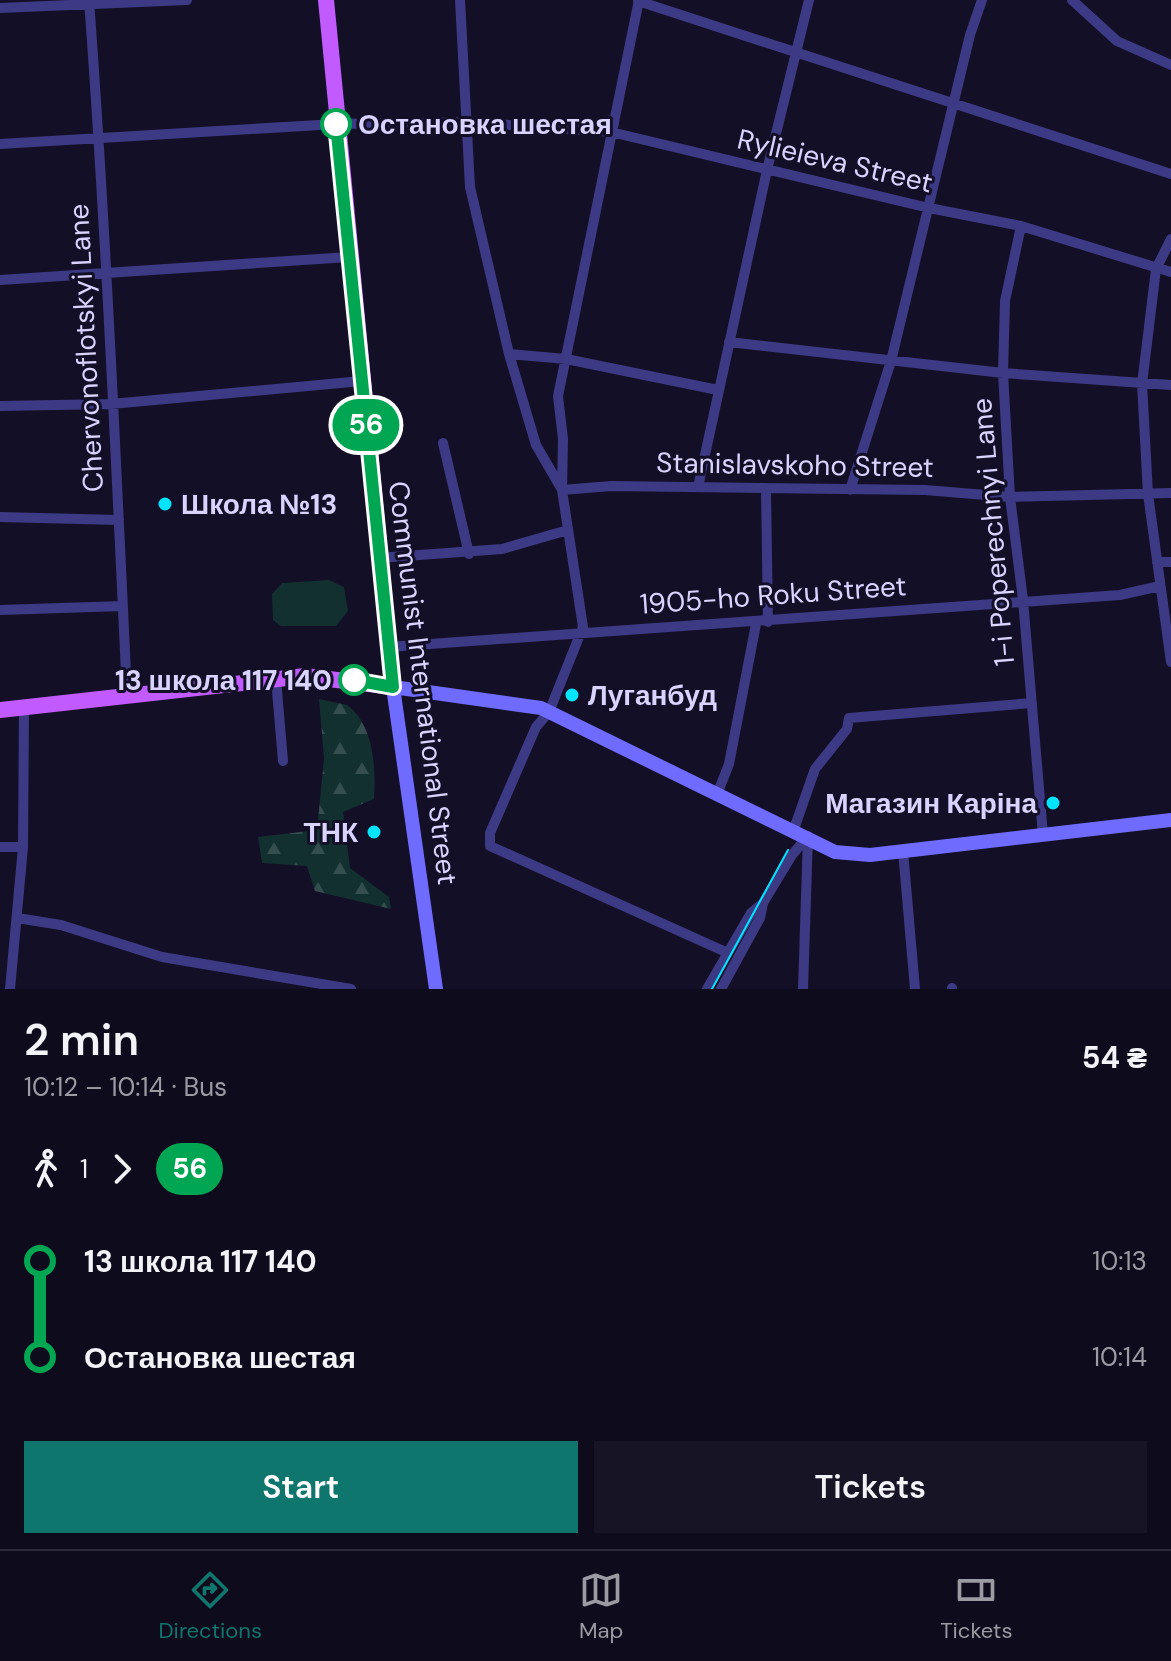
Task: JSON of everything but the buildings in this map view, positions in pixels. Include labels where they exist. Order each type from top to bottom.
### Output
[{"type":"main road","name":"Communist International Street","points":[[326,0],[378,558],[393,687]]},
{"type":"main road","points":[[0,710],[276,679],[344,679],[393,687]]},
{"type":"street","points":[[0,8],[187,0]]},
{"type":"street","points":[[460,0],[464,122],[470,187],[509,354],[536,445],[562,490]]},
{"type":"street","points":[[728,953],[490,846],[490,833],[536,727],[549,712],[583,627],[562,490],[563,439],[558,396],[638,0],[1171,174]]},
{"type":"street","points":[[698,487],[767,170],[809,0]]},
{"type":"street","points":[[850,490],[891,361],[953,102],[982,0]]},
{"type":"street","points":[[1072,0],[1117,41],[1171,65]]},
{"type":"street","name":"Chervonoflotskyi Lane","points":[[90,2],[101,138],[104,274],[127,694]]},
{"type":"street","name":"Rylieieva Street","points":[[336,124],[482,122],[611,132],[929,208],[1021,226],[1171,272]]},
{"type":"street","points":[[0,144],[336,124]]},
{"type":"street","name":"1-i Poperechnyi Lane","points":[[1021,226],[1005,301],[1003,373],[1010,497],[1023,600],[1043,835]]},
{"type":"street","points":[[1171,239],[1156,269],[1142,384],[1148,494],[1171,662]]},
{"type":"street","points":[[0,280],[349,257]]},
{"type":"street","points":[[729,342],[826,350],[891,361],[1003,373],[1171,385]]},
{"type":"street","points":[[509,354],[566,359],[718,390]]},
{"type":"street","points":[[0,406],[111,404],[362,381]]},
{"type":"street","points":[[443,443],[469,554]]},
{"type":"street","name":"Stanislavskoho Street","points":[[562,490],[611,486],[925,490],[1010,497],[1171,493]]},
{"type":"street","points":[[718,792],[729,764],[762,623],[766,490]]},
{"type":"street","points":[[0,517],[119,520]]},
{"type":"street","points":[[378,558],[469,554],[502,549],[568,530]]},
{"type":"street","points":[[1157,562],[1171,562]]},
{"type":"street","name":"1905-ho Roku Street","points":[[388,647],[762,623],[808,616],[1120,595],[1160,586]]},
{"type":"street","points":[[0,610],[123,606]]},
{"type":"street","points":[[276,679],[283,761]]},
{"type":"street","points":[[393,687],[549,712],[794,829],[835,852],[870,855],[1171,820]]},
{"type":"street","name":"Communist International Street","points":[[393,687],[436,989]]},
{"type":"street","points":[[794,829],[815,769],[847,729],[849,718],[1032,703]]},
{"type":"street","points":[[10,989],[23,847],[24,707]]},
{"type":"street","points":[[707,989],[751,913],[763,903],[792,855],[808,836]]},
{"type":"street","points":[[803,989],[808,836]]},
{"type":"street","points":[[0,847],[23,847]]},
{"type":"street","points":[[903,851],[915,989]]},
{"type":"street","points":[[721,989],[760,918],[763,903]]},
{"type":"street","points":[[17,918],[61,925],[162,957],[351,989]]},
{"type":"green space","points":[[329,580],[344,587],[348,611],[336,626],[281,626],[273,620],[272,594],[282,583]]},
{"type":"green space","points":[[319,699],[347,705],[368,735],[373,761],[374,799],[343,812],[350,868],[389,897],[391,909],[315,891],[307,866],[262,863],[258,837],[317,830],[324,758]]},
{"type":"tram line","points":[[712,989],[788,850]]},
{"type":"bus line","name":"56","points":[[336,124],[393,687],[354,680]]},
{"type":"place","name":"Остановка шестая","points":[[336,124]]},
{"type":"place","name":"Школа №13","points":[[165,504]]},
{"type":"place","name":"13 школа 117 140","points":[[354,680]]},
{"type":"place","name":"Луганбуд","points":[[572,695]]},
{"type":"place","name":"Магазин Каріна","points":[[1053,803]]},
{"type":"place","name":"ТНК","points":[[374,832]]}]
